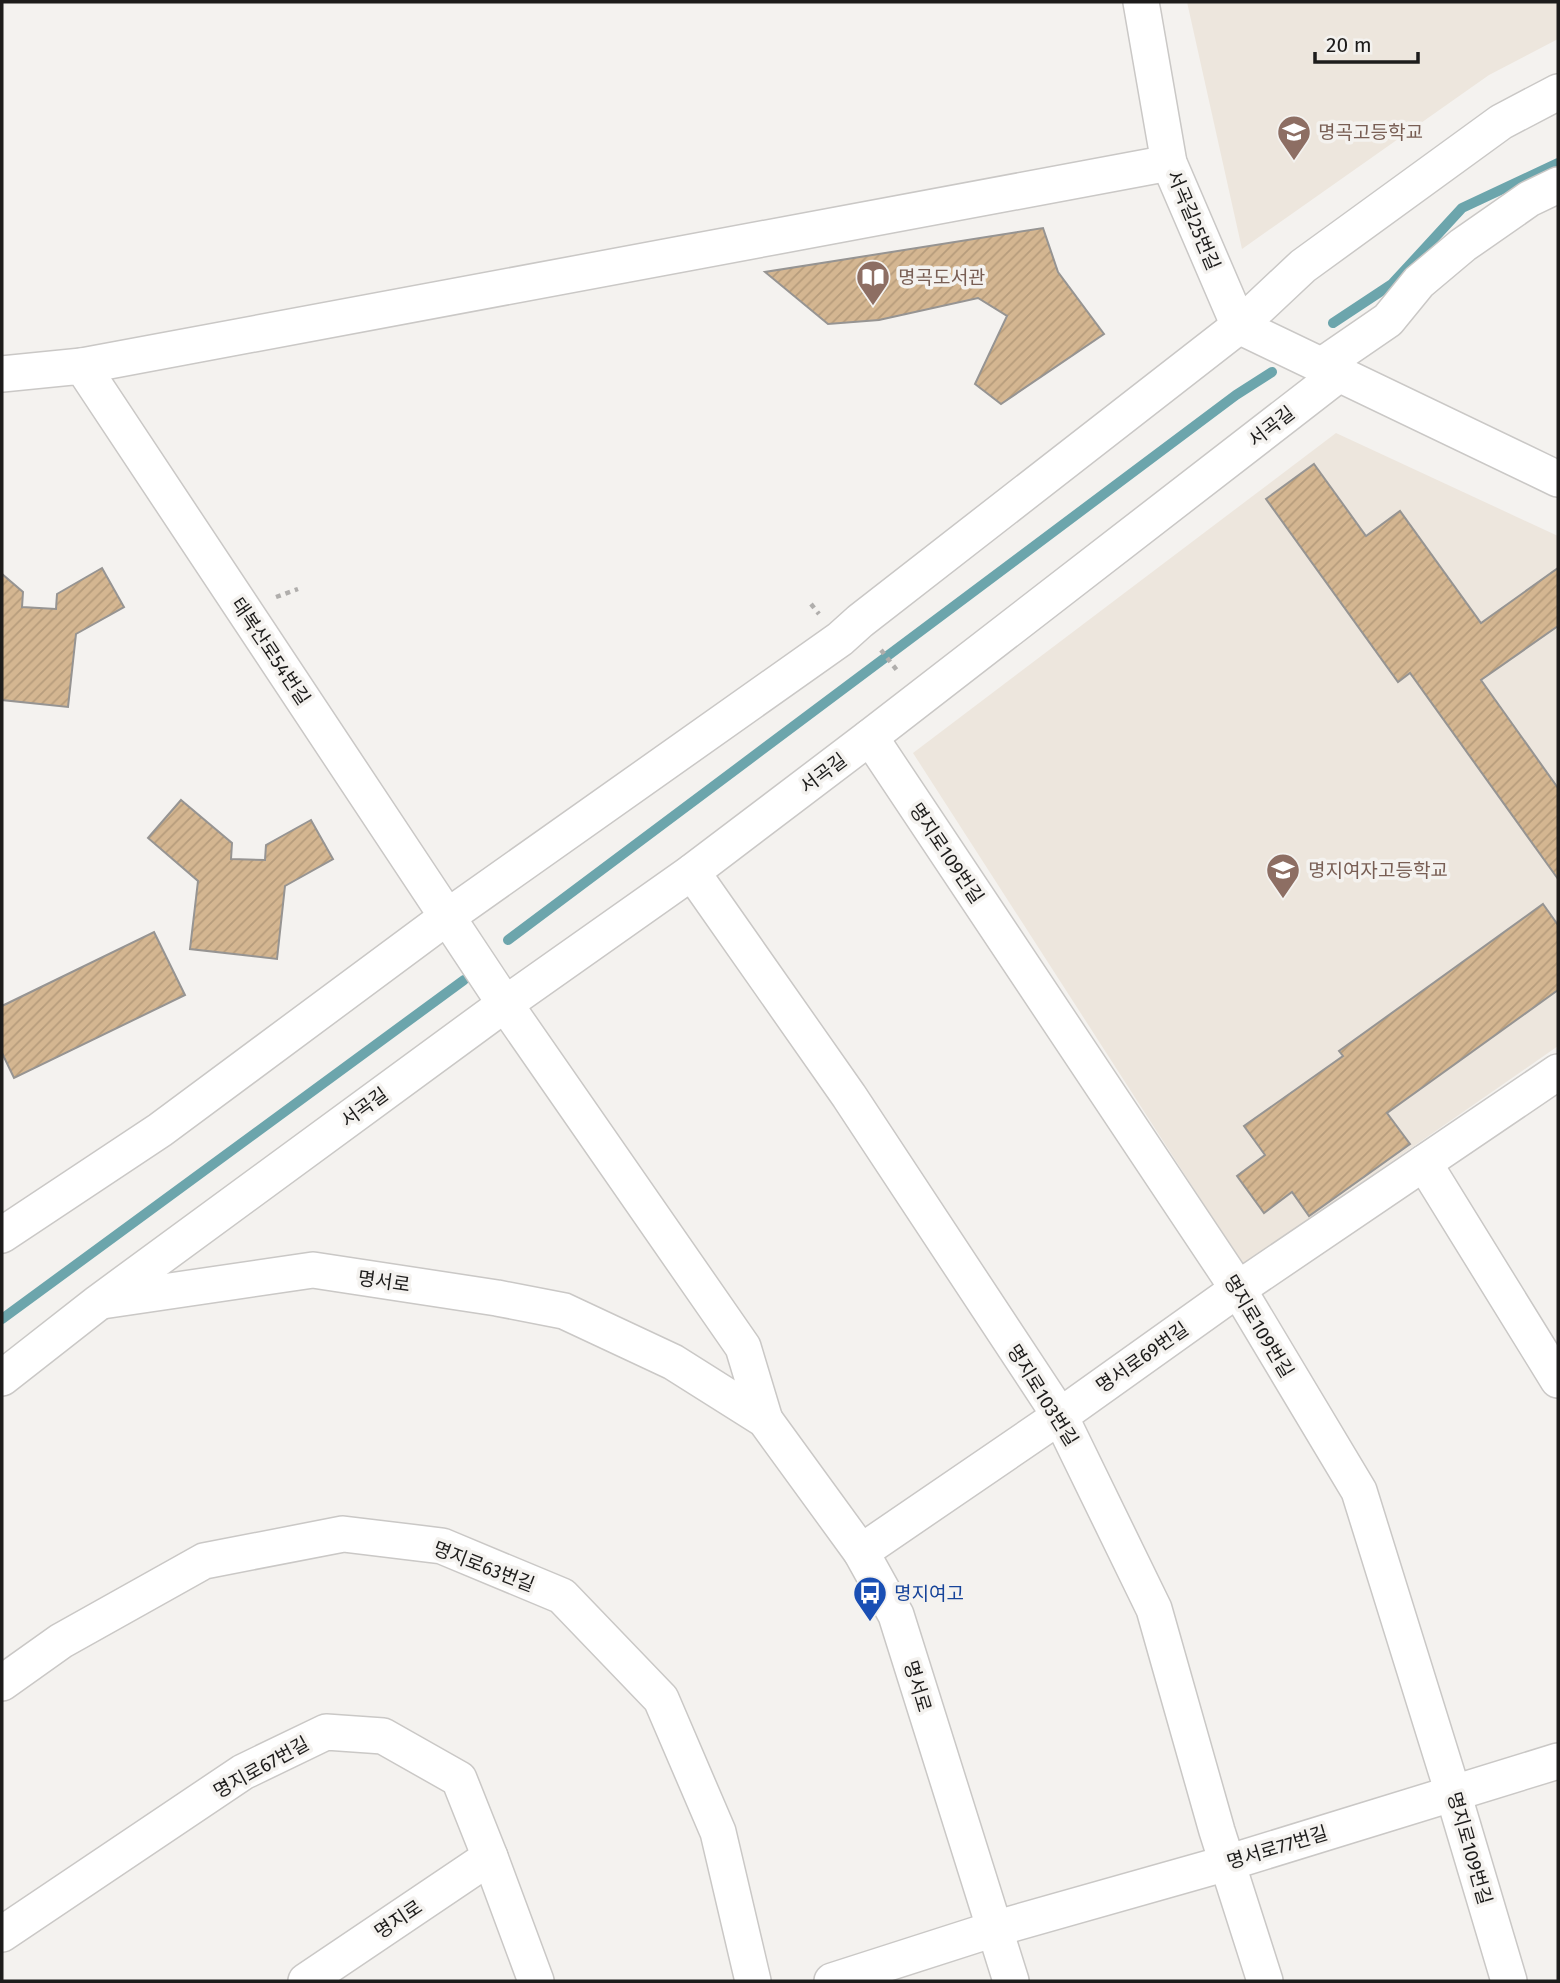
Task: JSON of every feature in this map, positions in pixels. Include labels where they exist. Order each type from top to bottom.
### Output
[{"type":"street","name":"서곡길25번길","points":[[1141,2],[1170,163],[1239,326]]},
{"type":"street","points":[[2,1235],[160,1130],[447,917],[829,647],[1239,326],[1303,266],[1501,122],[1558,92]]},
{"type":"street","points":[[2,374],[82,366],[1170,163]]},
{"type":"street","name":"서곡길","points":[[99,1302],[505,1004],[692,872],[870,737],[1330,370],[1388,320],[1419,282],[1463,245],[1529,199],[1558,185]]},
{"type":"street","points":[[1239,326],[1558,479]]},
{"type":"street","name":"태복산로54번길","points":[[82,366],[505,1004]]},
{"type":"street","name":"명지로109번길","points":[[870,737],[1238,1289],[1359,1491],[1509,1981]]},
{"type":"street","name":"명지로103번길","points":[[692,872],[849,1096],[1060,1416],[1154,1609],[1227,1863],[1265,1981]]},
{"type":"street","name":"명서로","points":[[505,1004],[743,1347],[765,1420],[861,1552],[896,1615],[1011,1981]]},
{"type":"street","name":"명서로69번길","points":[[861,1552],[1060,1416],[1238,1289],[1558,1072]]},
{"type":"street","points":[[1424,1163],[1558,1380]]},
{"type":"street","name":"명서로","points":[[2,1378],[99,1302],[313,1270],[564,1311],[673,1362],[765,1420]]},
{"type":"street","name":"명지로63번길","points":[[2,1683],[61,1641],[204,1561],[343,1534],[442,1546],[562,1596],[661,1699],[718,1832],[753,1981]]},
{"type":"street","name":"명지로67번길","points":[[2,1934],[243,1772],[326,1732],[383,1736],[458,1779],[491,1857],[536,1981]]},
{"type":"street","name":"명서로77번길","points":[[832,1981],[994,1929],[1227,1863],[1558,1761]]},
{"type":"street","name":"명지로","points":[[306,1981],[491,1857]]},
{"type":"path","points":[[860,621],[918,700]]},
{"type":"shaded area","name":"명곡고등학교","points":[[1187,2],[1558,2],[1558,39],[1489,75],[1242,249]]},
{"type":"shaded area","name":"명지여자고등학교","points":[[1336,433],[1558,536],[1558,1046],[1243,1265],[913,753]]},
{"type":"building","name":"명곡도서관","points":[[1043,228],[1058,272],[1104,334],[1001,404],[975,384],[1007,316],[978,298],[879,320],[828,324],[765,272]]},
{"type":"building","points":[[1314,464],[1366,536],[1400,511],[1481,623],[1558,568],[1558,626],[1481,680],[1558,788],[1558,879],[1410,673],[1398,682],[1266,499]]},
{"type":"building","points":[[102,568],[124,607],[76,634],[68,707],[2,700],[2,574],[23,592],[22,607],[56,609],[57,594]]},
{"type":"building","points":[[181,800],[232,843],[231,859],[265,860],[266,845],[311,820],[333,859],[285,886],[277,959],[190,949],[198,881],[148,838]]},
{"type":"building","points":[[1543,904],[1558,925],[1558,990],[1387,1113],[1410,1144],[1309,1216],[1292,1192],[1264,1213],[1237,1176],[1265,1155],[1244,1126],[1343,1056],[1339,1051]]},
{"type":"building","points":[[154,932],[185,995],[14,1078],[2,1053],[2,1006]]},
{"type":"waterway","points":[[1333,323],[1392,284],[1462,208],[1558,163]]},
{"type":"waterway","points":[[508,940],[1236,395],[1272,372]]},
{"type":"waterway","points":[[2,1319],[464,980]]},
{"type":"place","name":"명곡고등학교","points":[[1294,162]]},
{"type":"place","name":"명곡도서관","points":[[873,307]]},
{"type":"place","name":"명지여자고등학교","points":[[1283,900]]},
{"type":"place","name":"명지여고","points":[[870,1623]]}]
